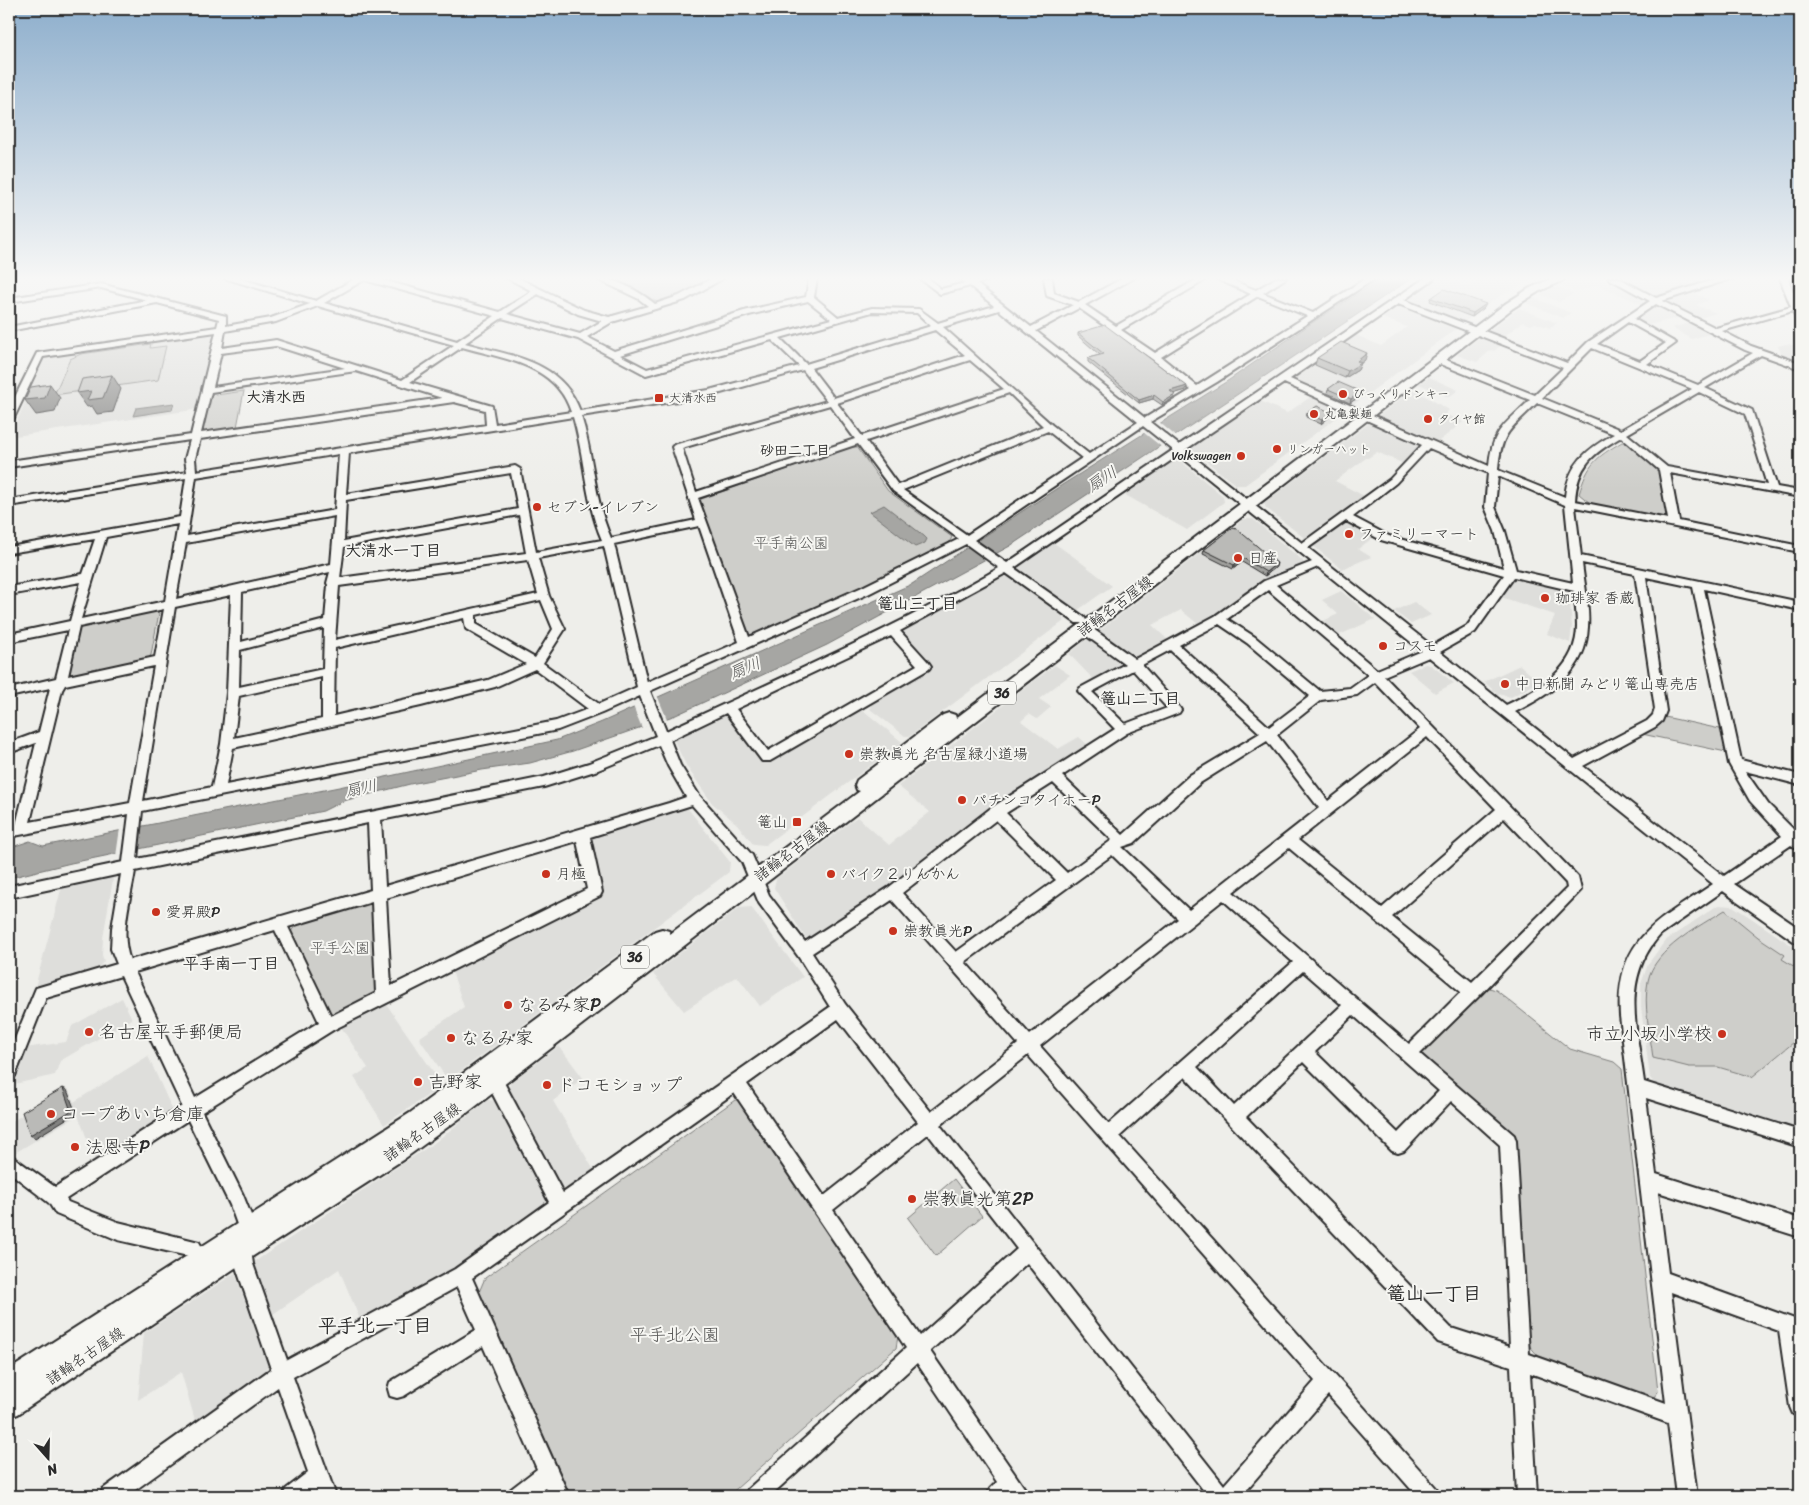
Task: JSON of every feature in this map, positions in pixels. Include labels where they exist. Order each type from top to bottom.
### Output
[{"type":"main road","name":"諸輪名古屋線","points":[[9,1405],[417,1120],[753,874],[1448,348]]},
{"type":"main road","name":"諸輪名古屋線","points":[[1360,414],[1438,360],[1451,348]]},
{"type":"main road","name":"諸輪名古屋線","points":[[9,1384],[200,1260],[245,1240],[396,1151],[494,1080],[753,874]]},
{"type":"street","points":[[9,417],[40,355],[89,348]]},
{"type":"street","points":[[234,348],[216,351],[190,459],[192,474],[136,810],[119,928],[118,949],[192,1110],[237,1201],[245,1240],[244,1264],[326,1496]]},
{"type":"street","points":[[295,348],[454,399],[490,408],[491,428]]},
{"type":"street","points":[[403,383],[453,348]]},
{"type":"street","points":[[474,348],[519,361],[551,375],[568,393],[577,415],[600,522],[608,542],[647,702],[674,766],[694,799],[748,859],[764,900],[803,951],[840,1009],[1220,1496]]},
{"type":"street","points":[[602,348],[646,372],[736,348]]},
{"type":"street","points":[[613,354],[632,348]]},
{"type":"street","points":[[786,348],[805,367],[896,489],[1003,564],[1134,664],[1175,710],[1123,730],[1053,775],[966,833],[893,892],[803,951]]},
{"type":"street","points":[[9,503],[710,393],[865,348]]},
{"type":"street","points":[[963,348],[1049,427],[1089,459]]},
{"type":"street","points":[[1052,348],[1723,885],[1800,937]]},
{"type":"street","points":[[1141,348],[1196,390]]},
{"type":"street","points":[[1154,357],[1168,348]]},
{"type":"street","points":[[9,832],[136,810],[558,725],[598,710],[969,542],[1089,459],[1148,424],[1196,390],[1263,348]]},
{"type":"street","points":[[9,892],[130,860],[374,816],[575,774],[659,733],[728,707],[893,631],[952,601],[1003,564],[1176,447],[1329,348]]},
{"type":"street","points":[[1519,348],[1568,367]]},
{"type":"street","points":[[955,961],[1117,844],[1129,839],[1195,779],[1269,734],[1318,696],[1353,692],[1376,675],[1442,647],[1471,629],[1511,573],[1500,530],[1490,507],[1495,450],[1500,435],[1587,348]]},
{"type":"street","points":[[1602,348],[1699,388],[1749,412],[1773,489]]},
{"type":"street","points":[[1642,364],[1665,348]]},
{"type":"street","points":[[1750,348],[1800,366]]},
{"type":"street","points":[[1505,711],[1552,685],[1564,675],[1575,663],[1583,640],[1570,503],[1572,480],[1583,461],[1596,448],[1760,353]]},
{"type":"street","points":[[746,644],[677,447],[832,402],[972,356]]},
{"type":"street","points":[[1438,360],[1621,433],[1664,469],[1800,494]]},
{"type":"street","points":[[207,390],[355,368]]},
{"type":"street","points":[[1284,379],[1428,444],[1570,503],[1800,549]]},
{"type":"street","points":[[694,496],[1010,390]]},
{"type":"street","points":[[9,464],[454,399]]},
{"type":"street","points":[[896,489],[1049,427]]},
{"type":"street","points":[[1301,548],[1393,481],[1428,444]]},
{"type":"street","points":[[328,722],[332,583],[339,545],[344,451]]},
{"type":"street","points":[[227,744],[421,702],[491,684],[536,664],[559,629],[544,596],[532,556],[515,469],[341,498]]},
{"type":"street","points":[[1664,469],[1674,524]]},
{"type":"street","points":[[339,545],[523,510]]},
{"type":"street","points":[[181,540],[340,512]]},
{"type":"street","points":[[1346,516],[1385,538],[1511,573],[1578,588]]},
{"type":"street","points":[[9,550],[183,520]]},
{"type":"street","points":[[332,583],[532,556],[702,522]]},
{"type":"street","points":[[22,829],[44,735],[56,689],[61,682],[86,577],[101,535]]},
{"type":"street","points":[[1576,558],[1800,606]]},
{"type":"street","points":[[1123,730],[1084,691],[1219,619],[1268,584],[1319,563]]},
{"type":"street","points":[[9,638],[237,590],[335,566]]},
{"type":"street","points":[[1573,765],[1651,724],[1657,720],[1660,714],[1661,708],[1640,572]]},
{"type":"street","points":[[9,591],[86,577]]},
{"type":"street","points":[[1268,584],[1376,675],[1573,881],[1574,890],[1410,1055]]},
{"type":"street","points":[[1687,1496],[1626,996],[1628,976],[1635,956],[1644,942],[1656,930],[1723,885],[1796,840],[1764,809],[1748,788],[1735,764],[1698,584]]},
{"type":"street","points":[[218,792],[227,744],[233,693],[237,590]]},
{"type":"street","points":[[329,645],[544,596]]},
{"type":"street","points":[[470,614],[470,626],[536,664],[598,710]]},
{"type":"street","points":[[1219,619],[1251,640],[1318,696]]},
{"type":"street","points":[[235,647],[330,623]]},
{"type":"street","points":[[728,707],[766,758],[925,666],[893,631]]},
{"type":"street","points":[[1170,644],[1269,734],[1327,809]]},
{"type":"street","points":[[9,693],[160,660]]},
{"type":"street","points":[[233,693],[328,672]]},
{"type":"street","points":[[823,1207],[1428,730]]},
{"type":"street","points":[[9,748],[44,735]]},
{"type":"street","points":[[1735,764],[1800,780]]},
{"type":"street","points":[[1053,775],[1189,920]]},
{"type":"street","points":[[9,1071],[41,993],[671,808],[694,799]]},
{"type":"street","points":[[1382,917],[1505,809]]},
{"type":"street","points":[[996,812],[1066,882]]},
{"type":"street","points":[[374,816],[384,996]]},
{"type":"street","points":[[55,1197],[328,1025],[595,892],[582,833]]},
{"type":"street","points":[[1289,840],[1473,992]]},
{"type":"street","points":[[893,892],[1430,1496]]},
{"type":"street","points":[[1224,892],[1508,1142],[1527,1496]]},
{"type":"street","points":[[279,923],[328,1025]]},
{"type":"street","points":[[1109,1135],[1304,962]]},
{"type":"street","points":[[1235,1116],[1352,1005]]},
{"type":"street","points":[[110,1496],[282,1374],[462,1275],[560,1204],[840,1009]]},
{"type":"street","points":[[1304,1052],[1398,1146],[1450,1091]]},
{"type":"street","points":[[1186,1066],[1446,1334],[1678,1417]]},
{"type":"street","points":[[494,1080],[560,1204]]},
{"type":"street","points":[[736,1082],[823,1207],[918,1350],[1008,1492]]},
{"type":"street","points":[[1638,1088],[1800,1139]]},
{"type":"street","points":[[9,1162],[55,1197],[62,1208],[91,1222],[143,1238],[194,1248],[200,1260]]},
{"type":"street","points":[[1648,1180],[1800,1228]]},
{"type":"street","points":[[755,1496],[1029,1250]]},
{"type":"street","points":[[462,1275],[486,1334],[559,1496]]},
{"type":"street","points":[[1660,1279],[1793,1327],[1800,1407]]},
{"type":"street","points":[[397,1389],[486,1334]]},
{"type":"street","points":[[1228,1496],[1327,1382]]},
{"type":"street","points":[[518,1496],[548,1472]]},
{"type":"street","points":[[293,1496],[319,1476]]},
{"type":"shaded area","points":[[107,348],[211,348],[197,408],[193,410],[16,436],[11,435],[43,360],[51,356]]},
{"type":"shaded area","points":[[1334,348],[1430,348],[1353,405],[1348,406],[1293,382],[1292,378]]},
{"type":"shaded area","points":[[1466,348],[1497,348],[1494,351],[1491,350],[1477,362],[1457,355]]},
{"type":"shaded area","points":[[1779,348],[1800,348],[1800,362],[1782,356]]},
{"type":"shaded area","points":[[1429,377],[1458,390],[1449,397],[1419,384]]},
{"type":"shaded area","points":[[1413,389],[1449,410],[1445,414],[1463,422],[1434,445],[1377,417]]},
{"type":"shaded area","points":[[1312,396],[1342,410],[1343,413],[1245,485],[1236,485],[1189,448],[1258,400],[1287,413]]},
{"type":"shaded area","points":[[1368,424],[1373,424],[1420,447],[1404,464],[1377,452],[1335,481],[1366,497],[1307,540],[1266,508],[1264,503]]},
{"type":"shaded area","points":[[1173,458],[1178,459],[1223,496],[1224,502],[1187,530],[1122,493]]},
{"type":"shaded area","points":[[1244,519],[1253,519],[1303,561],[1303,565],[1266,581],[1217,616],[1199,625],[1181,610],[1152,625],[1169,641],[1139,657],[1130,656],[1098,634],[1098,632]]},
{"type":"shaded area","points":[[1344,521],[1351,522],[1376,535],[1358,549],[1371,557],[1342,569],[1312,545]]},
{"type":"shaded area","points":[[1051,541],[1112,586],[1078,610],[1074,610],[1016,569],[1016,566]]},
{"type":"shaded area","points":[[1007,575],[1062,616],[1064,621],[910,736],[905,736],[870,709],[872,700],[929,667],[902,637],[901,632]]},
{"type":"shaded area","points":[[1517,576],[1563,587],[1569,591],[1572,626],[1570,643],[1547,634],[1555,615],[1501,597],[1513,577]]},
{"type":"shaded area","points":[[1341,591],[1375,619],[1335,637],[1319,623],[1338,614],[1322,600]]},
{"type":"shaded area","points":[[1414,602],[1431,615],[1411,624],[1394,611]]},
{"type":"shaded area","points":[[1090,637],[1123,661],[1124,665],[1095,681],[1069,654]]},
{"type":"shaded area","points":[[1425,664],[1431,665],[1454,683],[1435,693],[1409,671]]},
{"type":"shaded area","points":[[1055,665],[1070,675],[1039,699],[1051,707],[1037,719],[1029,714],[1021,721],[1058,749],[1079,737],[1089,746],[887,890],[814,938],[805,937],[774,888],[776,879],[857,817],[889,845],[930,812],[898,786]]},
{"type":"shaded area","points":[[1520,665],[1539,682],[1511,697],[1498,694],[1484,682]]},
{"type":"shaded area","points":[[854,711],[864,711],[902,742],[765,845],[753,844],[737,824],[712,803],[687,767],[674,741],[677,735],[724,715],[730,716],[765,762]]},
{"type":"shaded area","points":[[684,808],[689,810],[730,862],[729,872],[454,1076],[445,1076],[419,1038],[464,1007],[451,968],[603,894],[589,840],[595,834]]},
{"type":"shaded area","points":[[108,875],[113,879],[103,938],[102,955],[104,961],[96,971],[34,991],[62,886]]},
{"type":"shaded area","name":"市立小坂小学校","points":[[1718,905],[1733,906],[1800,951],[1800,1133],[1660,1090],[1650,1078],[1641,1007],[1641,984],[1648,964],[1665,941]]},
{"type":"shaded area","points":[[751,907],[803,977],[760,1006],[737,976],[684,1011],[653,974],[739,908]]},
{"type":"shaded area","points":[[122,998],[132,1019],[60,1061],[55,1075],[10,1085],[25,1048],[66,1042],[72,1026]]},
{"type":"shaded area","points":[[379,1004],[387,1005],[439,1080],[437,1089],[384,1125],[354,1077],[368,1068],[339,1024]]},
{"type":"shaded area","points":[[559,1046],[583,1078],[553,1101],[595,1172],[569,1189],[559,1187],[509,1090],[510,1083]]},
{"type":"shaded area","points":[[148,1056],[172,1109],[169,1116],[96,1163],[78,1115],[13,1154],[9,1151],[9,1123],[68,1088],[74,1102]]},
{"type":"shaded area","points":[[488,1100],[496,1101],[546,1199],[543,1207],[459,1270],[361,1322],[339,1269],[273,1314],[254,1262],[434,1143]]},
{"type":"shaded area","points":[[235,1273],[268,1365],[261,1381],[197,1427],[181,1372],[138,1400],[144,1333]]},
{"type":"green space","points":[[121,348],[165,348],[158,380],[54,395],[70,359],[81,354]]},
{"type":"green space","points":[[244,391],[237,427],[201,433],[209,396]]},
{"type":"green space","points":[[1622,442],[1629,444],[1661,470],[1668,516],[1663,517],[1590,503],[1579,494],[1589,469],[1605,453]]},
{"type":"green space","name":"平手南公園","points":[[852,447],[857,447],[888,491],[952,537],[949,543],[911,566],[751,637],[747,636],[700,501],[701,499]]},
{"type":"green space","points":[[155,611],[159,613],[151,655],[147,660],[72,676],[68,673],[77,631],[84,626]]},
{"type":"green space","points":[[1665,717],[1720,729],[1726,752],[1642,734],[1660,725]]},
{"type":"green space","name":"平手公園","points":[[370,900],[376,903],[380,990],[357,1007],[343,1012],[329,1013],[290,933],[298,922]]},
{"type":"green space","name":"市立小坂小学校","points":[[1725,910],[1758,937],[1785,955],[1782,959],[1800,970],[1800,1037],[1752,1077],[1718,1067],[1689,1067],[1653,1058],[1646,1000],[1648,981],[1652,969],[1668,949],[1679,940]]},
{"type":"green space","points":[[1486,987],[1496,990],[1570,1049],[1614,1062],[1622,1069],[1658,1392],[1653,1398],[1541,1359],[1526,1342],[1515,1141],[1426,1063],[1422,1052]]},
{"type":"green space","name":"平手北公園","points":[[735,1100],[741,1100],[898,1336],[896,1348],[728,1496],[571,1496],[479,1292],[485,1278]]},
{"type":"green space","points":[[954,1179],[982,1216],[936,1256],[908,1218]]},
{"type":"water","name":"扇川","points":[[1275,348],[1307,348],[1010,546],[827,645],[676,715],[573,751],[530,763],[410,784],[343,801],[323,811],[71,863],[9,878],[9,848],[30,841],[43,846],[339,787],[557,740],[602,722],[912,584],[1062,485],[1229,380]]},
{"type":"water","points":[[174,403],[172,410],[133,416],[136,408]]},
{"type":"water","points":[[884,505],[924,536],[927,539],[925,543],[915,547],[870,512]]},
{"type":"pier","points":[[1159,422],[1178,438],[1163,448],[1143,432]]},
{"type":"pier","points":[[657,695],[667,719],[642,728],[633,706]]},
{"type":"pier","points":[[142,823],[138,852],[116,856],[120,828]]},
{"type":"building","points":[[1097,348],[1136,348],[1187,386],[1170,391],[1175,395],[1163,402],[1154,395],[1139,400],[1088,358],[1104,354]]},
{"type":"building","points":[[1332,348],[1356,348],[1367,353],[1357,361],[1361,363],[1348,371],[1317,358]]},
{"type":"building","points":[[112,375],[103,398],[87,400],[91,391],[77,393],[82,379]]},
{"type":"building","points":[[1338,382],[1361,392],[1351,399],[1328,389]]},
{"type":"building","points":[[50,384],[45,398],[25,400],[31,387]]},
{"type":"building","points":[[1317,406],[1332,413],[1322,420],[1307,413]]},
{"type":"building","name":"日産","points":[[1232,528],[1237,529],[1277,563],[1266,572],[1243,558],[1234,565],[1204,550]]},
{"type":"building","name":"コープあいち倉庫","points":[[63,1088],[71,1111],[30,1135],[22,1112]]},
{"type":"place","name":"びっくりドンキー","points":[[1343,394]]},
{"type":"place","name":"大清水西","points":[[659,398]]},
{"type":"place","name":"丸亀製麺","points":[[1314,414]]},
{"type":"place","name":"タイヤ館","points":[[1428,419]]},
{"type":"place","name":"リンガーハット","points":[[1277,449]]},
{"type":"place","name":"Volkswagen","points":[[1241,456]]},
{"type":"place","name":"セブン-イレブン","points":[[537,507]]},
{"type":"place","name":"ファミリーマート","points":[[1349,534]]},
{"type":"place","name":"日産","points":[[1238,558]]},
{"type":"place","name":"珈琲家 香蔵","points":[[1545,598]]},
{"type":"place","name":"コスモ","points":[[1383,646]]},
{"type":"place","name":"中日新聞 みどり篭山専売店","points":[[1505,684]]},
{"type":"place","name":"崇教眞光 名古屋緑小道場","points":[[849,754]]},
{"type":"place","name":"パチンコタイホーP","points":[[962,800]]},
{"type":"place","name":"篭山","points":[[797,822]]},
{"type":"place","name":"月極","points":[[546,874]]},
{"type":"place","name":"バイク２りんかん","points":[[831,874]]},
{"type":"place","name":"愛昇殿P","points":[[156,912]]},
{"type":"place","name":"崇教眞光P","points":[[893,931]]},
{"type":"place","name":"なるみ家P","points":[[508,1005]]},
{"type":"place","name":"名古屋平手郵便局","points":[[89,1032]]},
{"type":"place","name":"市立小坂小学校","points":[[1722,1034]]},
{"type":"place","name":"なるみ家","points":[[451,1038]]},
{"type":"place","name":"吉野家","points":[[418,1082]]},
{"type":"place","name":"ドコモショップ","points":[[547,1085]]},
{"type":"place","name":"コープあいち倉庫","points":[[51,1114]]},
{"type":"place","name":"法恩寺P","points":[[75,1147]]},
{"type":"place","name":"崇教眞光第2P","points":[[912,1199]]},
{"type":"district","name":"大清水西","points":[[276,397]]},
{"type":"district","name":"砂田二丁目","points":[[795,450]]},
{"type":"district","name":"大清水一丁目","points":[[393,550]]},
{"type":"district","name":"篭山三丁目","points":[[917,603]]},
{"type":"district","name":"篭山二丁目","points":[[1140,698]]},
{"type":"district","name":"平手南一丁目","points":[[231,963]]},
{"type":"district","name":"篭山一丁目","points":[[1434,1293]]},
{"type":"district","name":"平手北一丁目","points":[[375,1325]]}]
